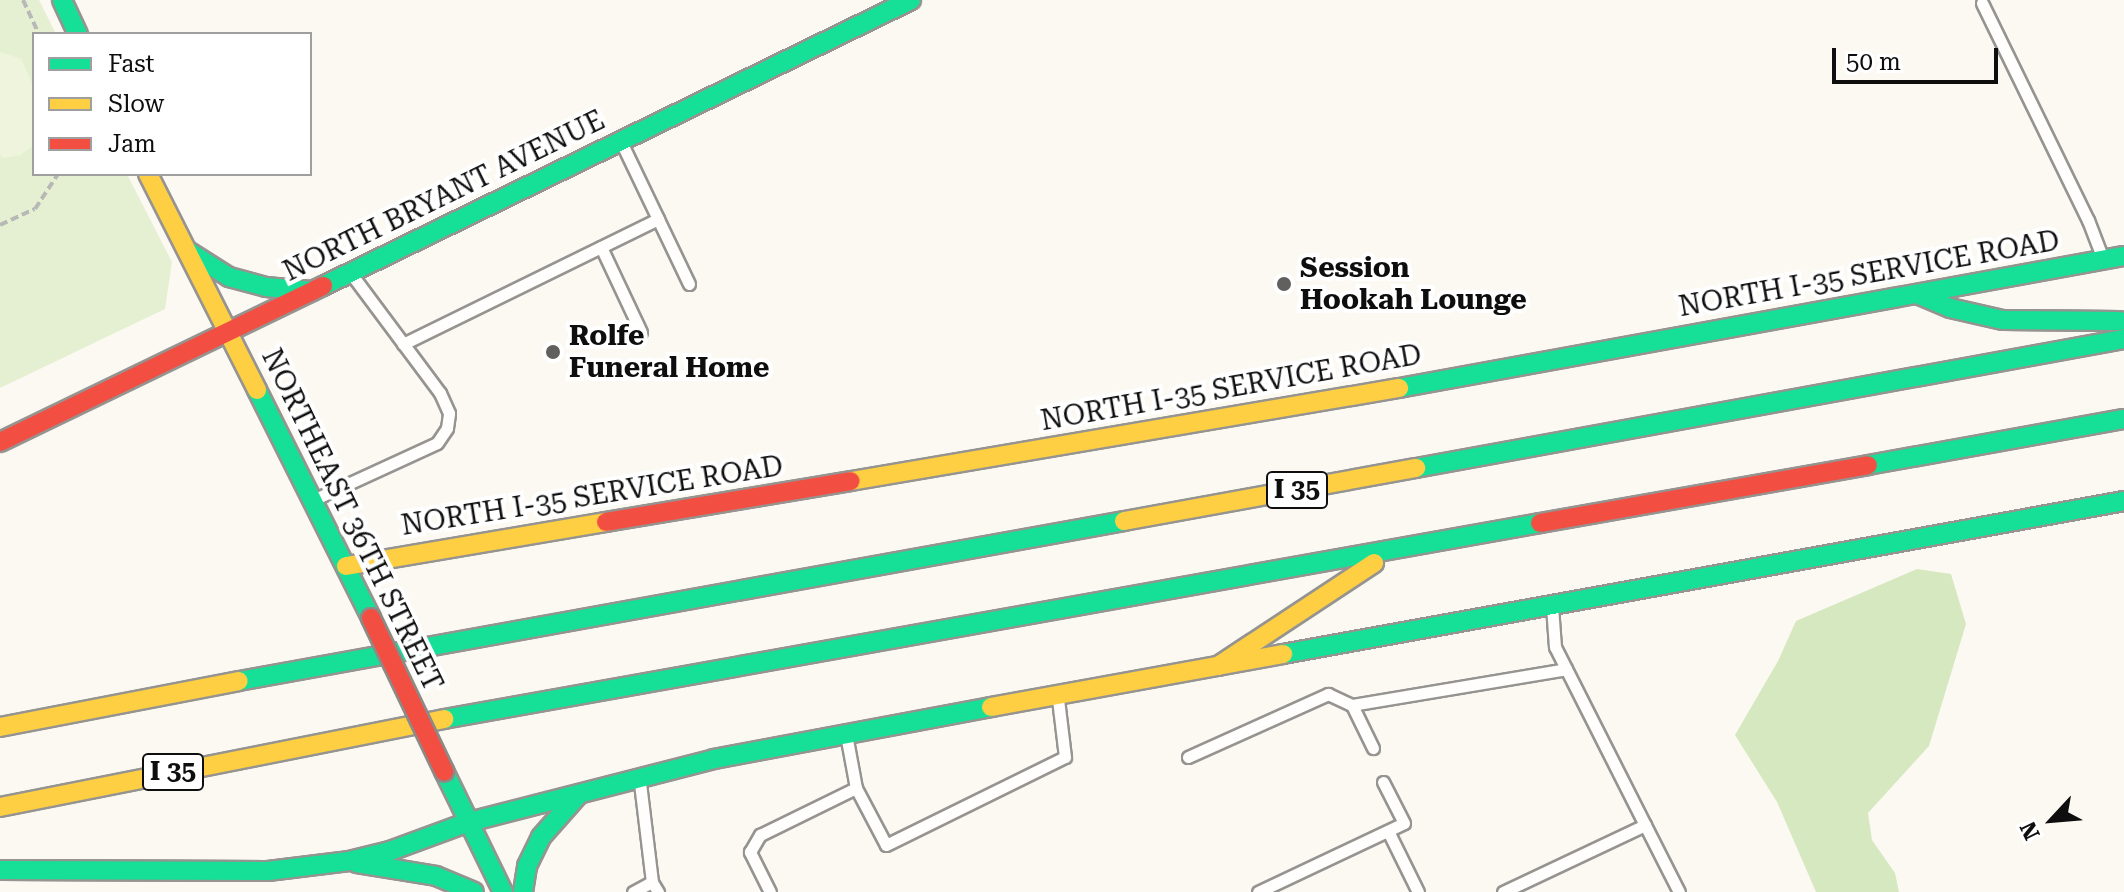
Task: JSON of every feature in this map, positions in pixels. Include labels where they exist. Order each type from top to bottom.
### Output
[{"type":"main road","points":[[62,0],[77,32]]},
{"type":"main road","name":"NORTH BRYANT AVENUE","points":[[0,442],[911,0]]},
{"type":"main road","name":"NORTHEAST 36TH STREET","points":[[149,176],[346,566],[503,892]]},
{"type":"main road","points":[[186,250],[229,277],[266,287],[312,291]]},
{"type":"main road","name":"NORTH I-35 SERVICE ROAD","points":[[346,566],[1325,401],[2124,256]]},
{"type":"main road","points":[[1917,294],[1950,308],[2003,320],[2124,321]]},
{"type":"main road","name":"I 35","points":[[0,727],[454,640],[631,611],[2124,339]]},
{"type":"main road","name":"I 35","points":[[0,807],[345,737],[1391,553],[2124,419]]},
{"type":"main road","points":[[0,870],[253,872],[349,861],[390,851],[469,822],[714,759],[2124,501]]},
{"type":"main road","points":[[1218,666],[1391,553]]},
{"type":"main road","points":[[523,892],[527,866],[541,837],[579,794]]},
{"type":"main road","points":[[349,861],[436,876],[474,892]]},
{"type":"lane","points":[[1982,3],[2088,220],[2103,260]]},
{"type":"lane","points":[[621,141],[689,284]]},
{"type":"lane","points":[[403,344],[658,219]]},
{"type":"lane","points":[[601,247],[641,332]]},
{"type":"lane","points":[[313,500],[437,443],[447,428],[449,413],[440,393],[350,273]]},
{"type":"lane","points":[[1552,605],[1555,647],[1679,892]]},
{"type":"lane","points":[[1188,757],[1328,694],[1352,705],[1566,669]]},
{"type":"lane","points":[[846,733],[856,788],[886,845],[1065,757],[1057,695]]},
{"type":"lane","points":[[1352,705],[1373,748]]},
{"type":"lane","points":[[633,892],[655,887],[639,779]]},
{"type":"lane","points":[[1258,892],[1404,823],[1383,782]]},
{"type":"lane","points":[[770,892],[750,852],[760,835],[856,788]]},
{"type":"lane","points":[[1503,892],[1645,825]]},
{"type":"lane","points":[[1388,831],[1418,892]]},
{"type":"path","points":[[23,0],[38,32]]},
{"type":"path","points":[[0,225],[35,209],[57,176]]},
{"type":"green space","points":[[0,0],[39,0],[55,32],[32,32],[32,176],[128,176],[172,262],[165,309],[0,388]]},
{"type":"green space","points":[[0,52],[21,59],[32,84],[32,146],[20,155],[3,158],[0,155]]},
{"type":"green space","points":[[1917,569],[1951,574],[1966,624],[1929,746],[1868,813],[1872,840],[1895,873],[1899,892],[1816,892],[1777,802],[1735,735],[1778,661],[1796,621]]},
{"type":"traffic: fast","points":[[62,0],[77,32]]},
{"type":"traffic: fast","points":[[323,286],[911,0]]},
{"type":"traffic: fast","points":[[188,251],[229,277],[266,287],[312,291]]},
{"type":"traffic: fast","points":[[1399,388],[2124,256]]},
{"type":"traffic: fast","points":[[1917,294],[1950,308],[2003,320],[2120,321]]},
{"type":"traffic: fast","points":[[1416,468],[2124,339]]},
{"type":"traffic: fast","points":[[257,390],[371,618]]},
{"type":"traffic: fast","points":[[1868,465],[2124,419]]},
{"type":"traffic: fast","points":[[1283,654],[2124,501]]},
{"type":"traffic: fast","points":[[239,681],[1124,521]]},
{"type":"traffic: fast","points":[[444,719],[1540,523]]},
{"type":"traffic: fast","points":[[469,822],[714,759],[991,707]]},
{"type":"traffic: fast","points":[[444,771],[503,892]]},
{"type":"traffic: fast","points":[[523,892],[527,866],[541,837],[579,794]]},
{"type":"traffic: fast","points":[[0,870],[268,871],[349,861],[390,851],[469,822]]},
{"type":"traffic: fast","points":[[357,863],[436,876],[474,892]]},
{"type":"traffic: slow","points":[[149,176],[257,390]]},
{"type":"traffic: slow","points":[[851,481],[1399,388]]},
{"type":"traffic: slow","points":[[1124,521],[1416,468]]},
{"type":"traffic: slow","points":[[346,566],[606,522]]},
{"type":"traffic: slow","points":[[1218,666],[1374,563]]},
{"type":"traffic: slow","points":[[991,707],[1283,654]]},
{"type":"traffic: slow","points":[[0,727],[239,681]]},
{"type":"traffic: slow","points":[[0,807],[444,719]]},
{"type":"traffic: jam","points":[[0,442],[323,286]]},
{"type":"traffic: jam","points":[[1540,523],[1868,465]]},
{"type":"traffic: jam","points":[[606,522],[851,481]]},
{"type":"traffic: jam","points":[[371,618],[444,771]]},
{"type":"place","name":"Session Hookah Lounge","points":[[1284,284]]},
{"type":"place","name":"Rolfe Funeral Home","points":[[553,352]]}]
